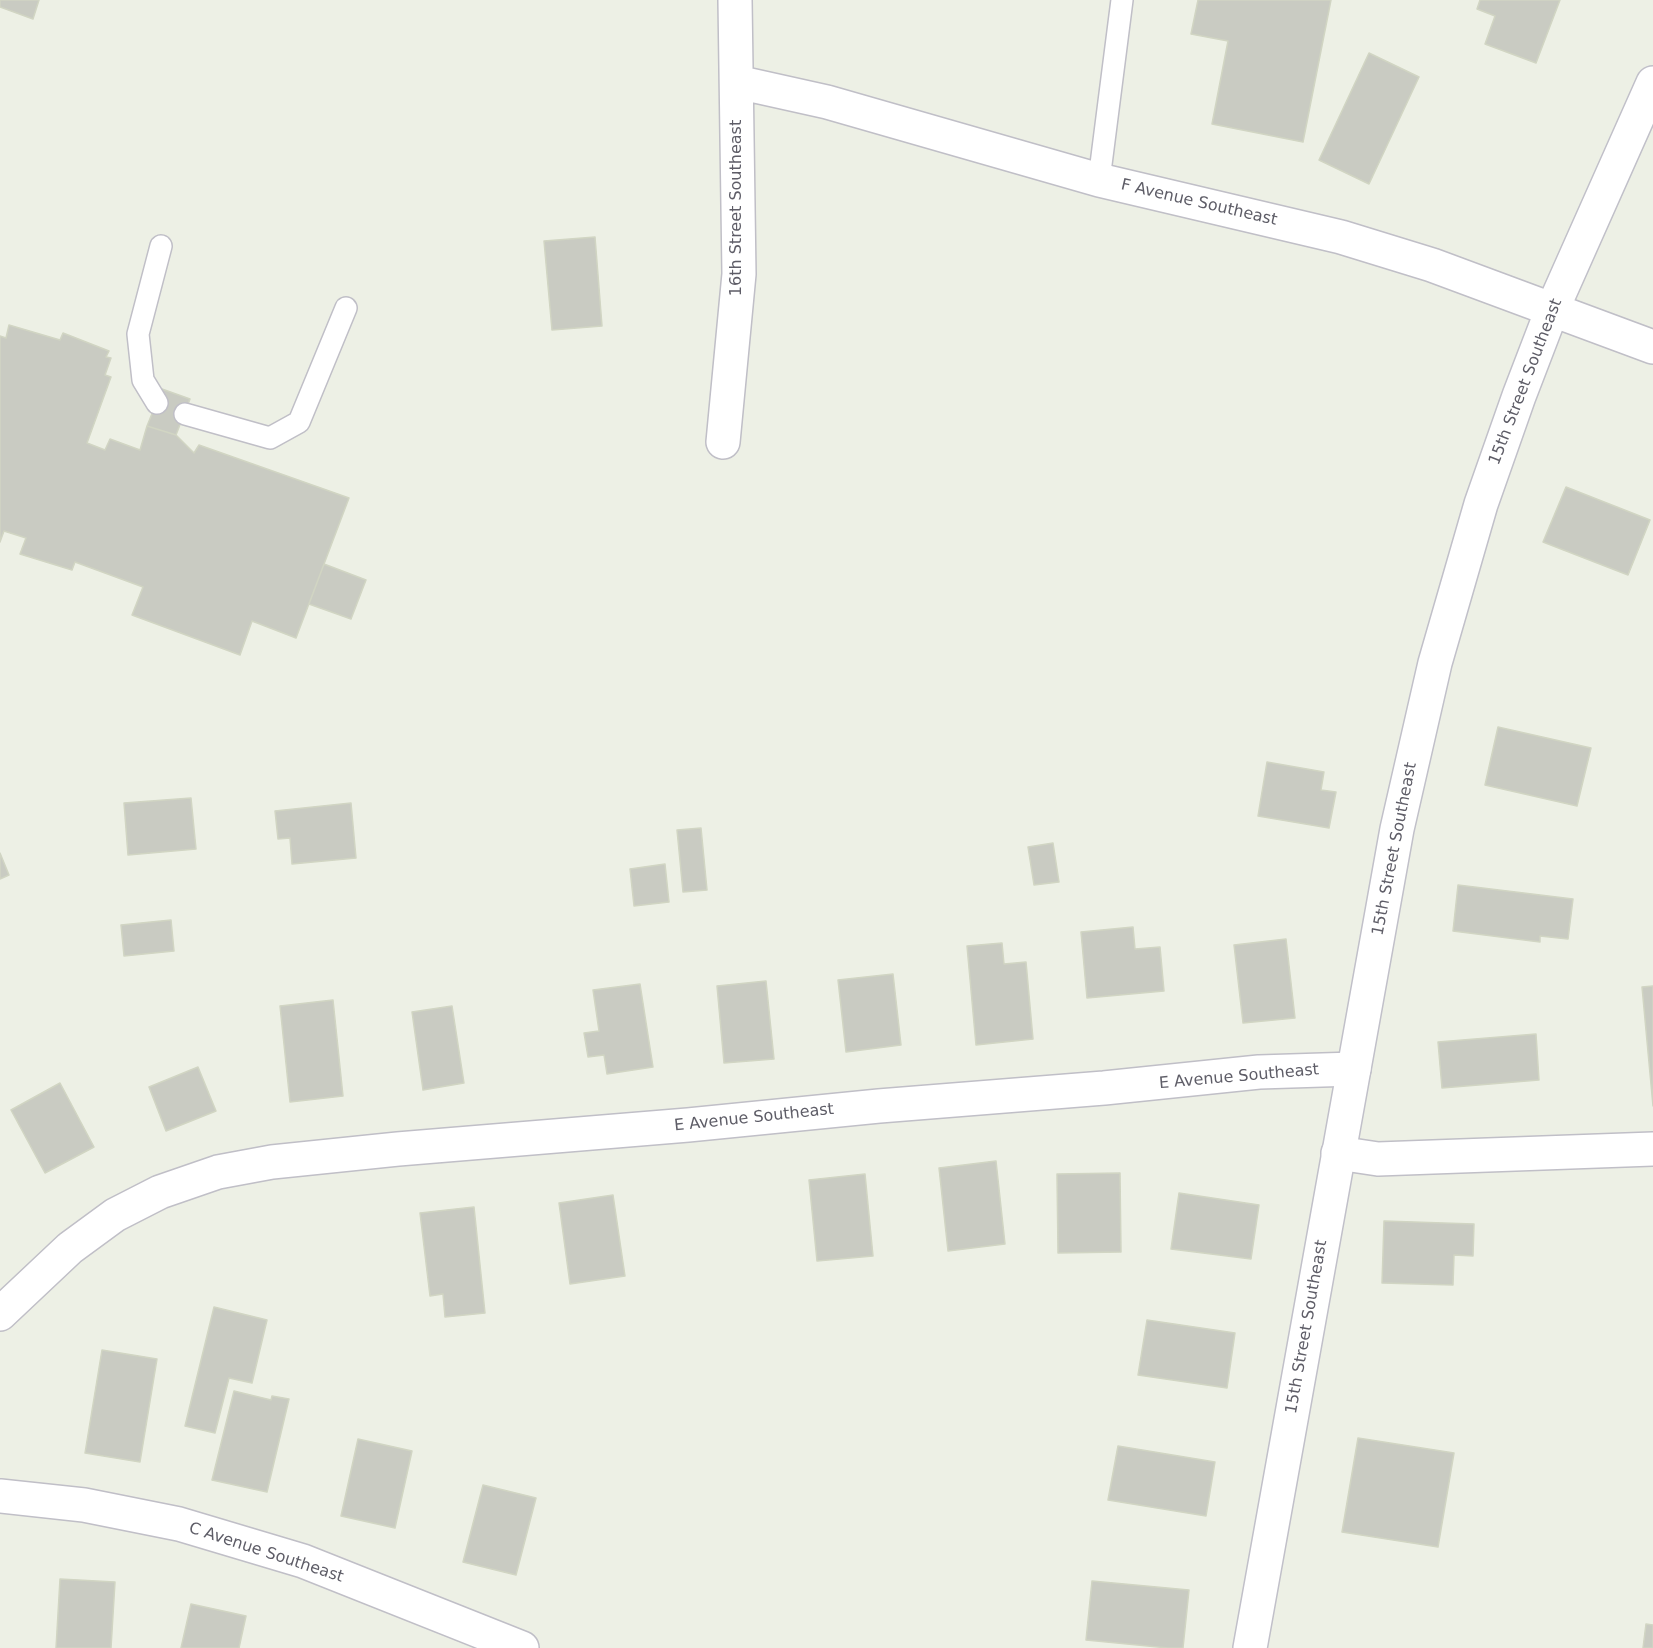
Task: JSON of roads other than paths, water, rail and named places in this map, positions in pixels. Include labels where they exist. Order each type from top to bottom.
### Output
[{"type":"street","name":"16th Street Southeast","points":[[723,442],[739,274],[735,0]]},
{"type":"street","name":"F Avenue Southeast","points":[[737,82],[827,102],[1099,180],[1341,237],[1432,265],[1653,347]]},
{"type":"street","name":"15th Street Southeast","points":[[1250,1648],[1397,829],[1435,663],[1481,504],[1519,396],[1552,310],[1653,82]]},
{"type":"street","name":"E Avenue Southeast","points":[[0,1314],[70,1248],[115,1215],[159,1192],[218,1172],[272,1162],[879,1106],[1104,1088],[1259,1072],[1354,1069]]},
{"type":"street","points":[[1338,1153],[1378,1159],[1653,1149]]},
{"type":"street","name":"C Avenue Southeast","points":[[0,1496],[84,1505],[179,1524],[303,1562],[522,1648]]},
{"type":"lane","points":[[1099,180],[1122,0]]},
{"type":"lane","points":[[157,403],[143,380],[138,334],[160,246]]},
{"type":"lane","points":[[185,414],[270,438],[299,422],[346,308]]}]
